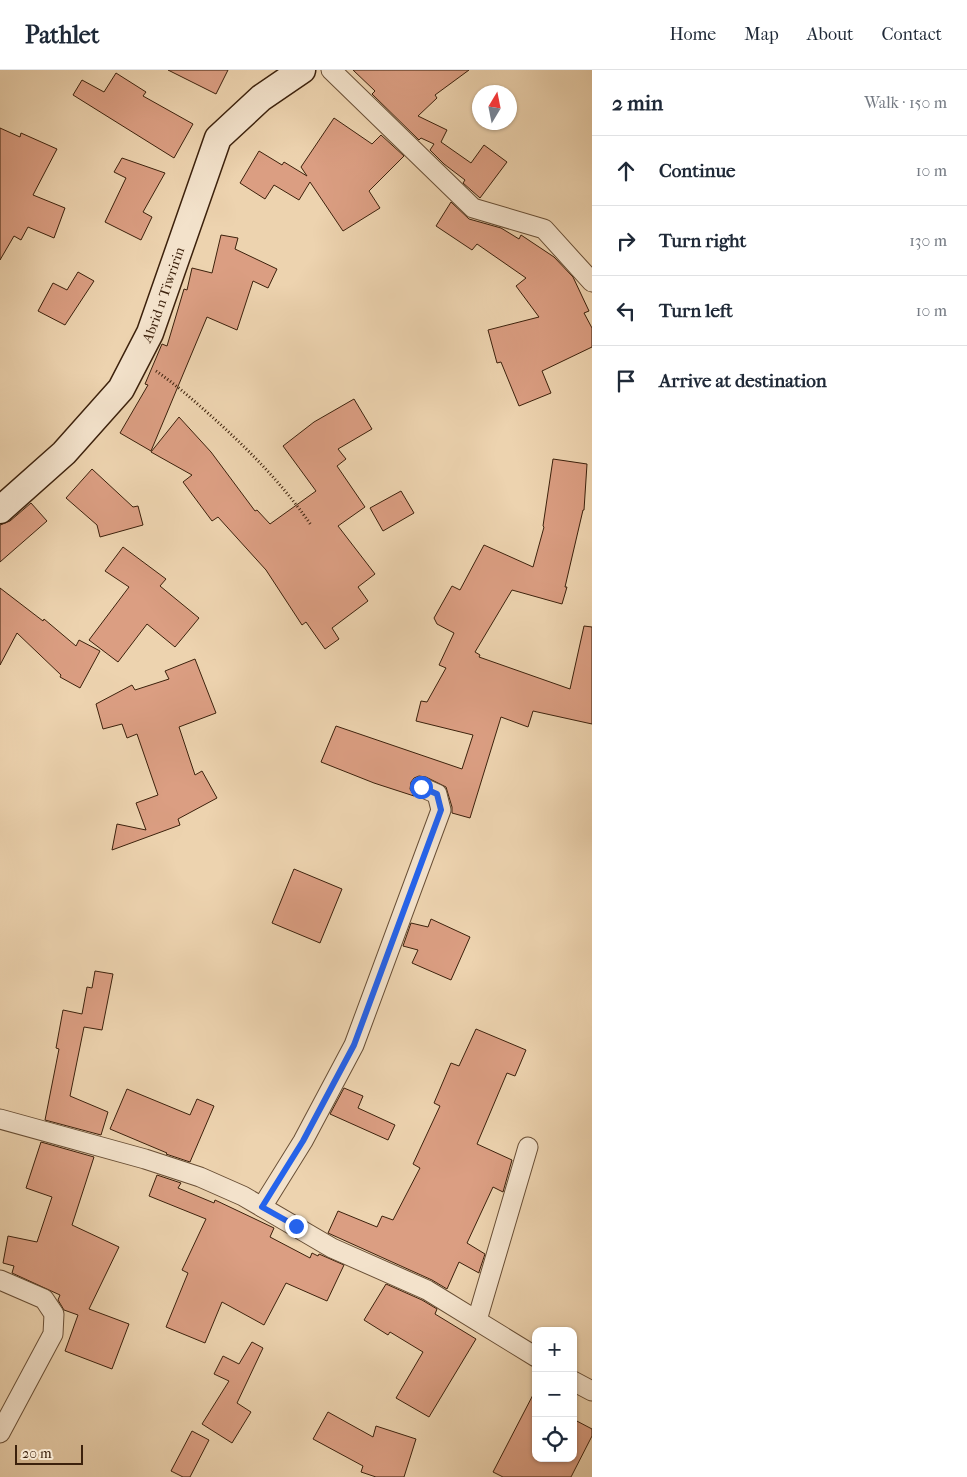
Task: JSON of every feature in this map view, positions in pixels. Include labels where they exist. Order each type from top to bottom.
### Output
[{"type":"street","name":"Abrid n Tiwririn","points":[[0,510],[64,453],[121,388],[150,333],[218,138],[261,98],[302,70]]},
{"type":"street","points":[[331,70],[473,208],[544,229],[592,282]]},
{"type":"street","points":[[262,1207],[303,1141],[354,1045],[441,810],[437,794],[421,787]]},
{"type":"street","points":[[0,1118],[200,1177],[243,1196],[332,1248],[427,1290],[532,1355]]},
{"type":"street","points":[[477,1320],[528,1147]]},
{"type":"street","points":[[0,1280],[44,1299],[54,1314],[53,1334],[0,1433]]},
{"type":"street","points":[[577,1383],[592,1391]]},
{"type":"path","points":[[137,358],[174,383],[246,446],[296,503],[310,525]]},
{"type":"building","points":[[168,70],[228,70],[216,94]]},
{"type":"building","points":[[353,70],[469,70],[435,95],[437,98],[418,116],[447,130],[441,142],[471,163],[484,145],[507,162],[480,198],[463,183],[465,180],[444,164],[430,150],[434,144],[421,138],[419,140],[372,94],[375,91]]},
{"type":"building","points":[[116,73],[146,92],[143,96],[193,124],[174,158],[73,95],[82,80],[104,92]]},
{"type":"building","points":[[334,118],[372,144],[381,135],[404,156],[369,191],[380,208],[343,231],[310,182],[299,200],[274,185],[265,199],[240,183],[259,151],[282,165],[284,162],[307,176],[301,167]]},
{"type":"building","points":[[0,128],[20,137],[21,133],[57,149],[33,195],[65,208],[54,238],[28,227],[21,240],[14,236],[0,260]]},
{"type":"building","points":[[122,158],[165,173],[143,212],[152,217],[141,240],[105,222],[126,178],[114,172]]},
{"type":"building","points":[[451,202],[469,219],[501,228],[519,239],[521,235],[554,257],[573,277],[589,311],[584,313],[592,328],[592,347],[542,371],[551,393],[519,406],[501,362],[497,363],[488,330],[539,317],[516,286],[526,278],[477,244],[472,250],[436,226]]},
{"type":"building","points":[[221,235],[238,238],[235,249],[277,269],[268,288],[253,281],[237,330],[207,317],[151,451],[120,433],[148,385],[145,384],[162,344],[167,346],[184,289],[187,290],[192,268],[212,273]]},
{"type":"building","points":[[78,272],[94,281],[65,325],[38,311],[53,283],[67,290]]},
{"type":"building","points":[[354,399],[372,429],[338,449],[346,459],[337,466],[365,507],[338,526],[375,574],[358,587],[368,601],[332,628],[339,639],[325,649],[306,622],[302,625],[266,570],[218,517],[212,521],[183,482],[192,475],[151,452],[179,417],[211,452],[255,511],[257,510],[270,524],[316,491],[283,446],[314,422]]},
{"type":"building","points":[[553,459],[587,464],[584,510],[562,604],[512,590],[475,652],[480,655],[479,657],[570,689],[584,626],[592,627],[592,724],[533,711],[528,727],[501,717],[470,818],[452,813],[446,787],[426,777],[419,776],[411,782],[410,789],[414,796],[374,783],[321,762],[336,726],[462,769],[473,735],[416,721],[421,701],[427,702],[446,668],[439,665],[454,633],[437,624],[434,618],[452,586],[460,590],[484,545],[533,567],[544,527]]},
{"type":"building","points":[[92,469],[133,507],[138,506],[143,525],[100,537],[97,525],[66,498]]},
{"type":"building","points":[[401,491],[414,513],[383,531],[370,508]]},
{"type":"building","points":[[31,503],[47,521],[0,562],[0,525],[10,521]]},
{"type":"building","points":[[123,547],[166,579],[160,586],[199,618],[175,647],[147,624],[118,662],[89,640],[129,587],[105,571]]},
{"type":"building","points":[[0,588],[43,621],[44,619],[76,646],[79,640],[100,651],[80,688],[60,677],[61,675],[17,633],[0,665]]},
{"type":"building","points":[[195,659],[216,713],[179,727],[195,775],[202,771],[217,798],[178,819],[180,825],[112,850],[117,824],[146,830],[136,803],[158,795],[137,734],[127,738],[122,724],[103,729],[96,704],[132,685],[135,690],[169,679],[165,671]]},
{"type":"building","points":[[294,869],[342,889],[320,943],[272,923]]},
{"type":"building","points":[[431,919],[470,937],[451,980],[412,963],[418,950],[403,946],[411,923],[428,927]]},
{"type":"building","points":[[95,971],[113,974],[102,1030],[84,1027],[70,1096],[108,1112],[101,1135],[45,1120],[59,1049],[56,1048],[63,1010],[82,1014],[87,987],[92,988]]},
{"type":"building","points":[[476,1029],[526,1050],[515,1076],[507,1073],[477,1144],[512,1160],[503,1192],[493,1187],[467,1243],[485,1254],[479,1273],[459,1262],[447,1289],[432,1280],[328,1233],[338,1211],[377,1227],[382,1216],[393,1220],[420,1168],[413,1164],[440,1106],[434,1103],[451,1063],[459,1066]]},
{"type":"building","points":[[344,1088],[363,1096],[358,1108],[395,1125],[388,1140],[330,1114]]},
{"type":"building","points":[[127,1089],[190,1115],[197,1099],[214,1106],[190,1162],[166,1154],[110,1129]]},
{"type":"building","points":[[41,1142],[94,1157],[72,1225],[119,1247],[89,1309],[129,1324],[112,1369],[65,1351],[78,1315],[64,1310],[58,1300],[60,1295],[12,1273],[14,1266],[3,1263],[8,1236],[37,1242],[52,1197],[26,1188]]},
{"type":"building","points":[[157,1175],[181,1183],[178,1188],[214,1203],[215,1200],[274,1228],[270,1237],[310,1258],[312,1253],[318,1256],[319,1254],[344,1265],[327,1301],[286,1283],[264,1325],[222,1302],[205,1343],[166,1327],[188,1273],[182,1270],[206,1219],[149,1196]]},
{"type":"building","points":[[386,1284],[437,1309],[435,1314],[476,1339],[429,1417],[396,1398],[423,1352],[390,1332],[388,1335],[364,1320]]},
{"type":"building","points":[[252,1342],[263,1348],[237,1403],[251,1412],[232,1443],[202,1424],[229,1381],[214,1374],[223,1356],[239,1364]]},
{"type":"building","points":[[532,1397],[532,1462],[577,1462],[577,1421],[592,1429],[592,1436],[571,1477],[503,1477],[493,1472]]},
{"type":"building","points":[[328,1412],[373,1437],[376,1426],[416,1439],[404,1477],[376,1477],[361,1472],[363,1466],[313,1439]]},
{"type":"building","points":[[192,1431],[209,1440],[190,1477],[183,1477],[171,1471]]},
{"type":"route","points":[[296,1226],[262,1207],[303,1141],[354,1045],[441,810],[437,794],[421,787]]}]
